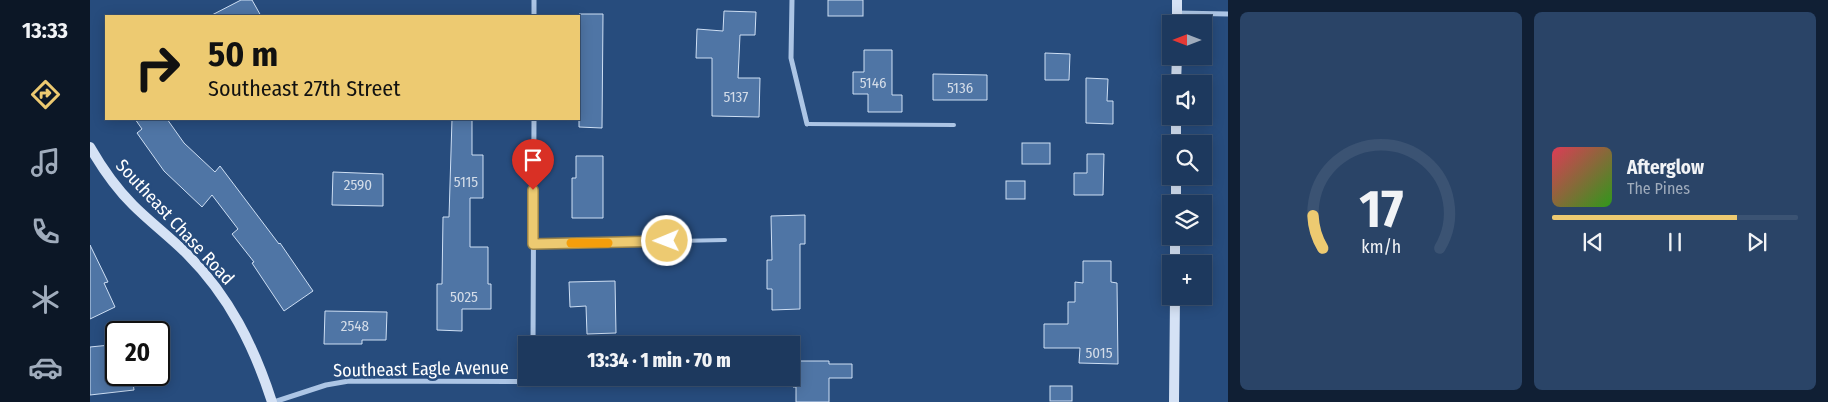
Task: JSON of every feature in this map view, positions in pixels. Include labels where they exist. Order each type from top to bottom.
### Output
[{"type":"street","points":[[534,0],[534,15]]},
{"type":"street","points":[[792,0],[791,58],[807,124]]},
{"type":"street","points":[[1177,0],[1177,15]]},
{"type":"street","points":[[1212,15],[1228,14]]},
{"type":"street","points":[[532,336],[534,120]]},
{"type":"street","name":"Southeast Chase Road","points":[[90,147],[110,178],[132,204],[186,254],[218,290],[248,339],[273,402]]},
{"type":"street","points":[[1174,402],[1175,305]]},
{"type":"street","name":"Southeast Eagle Avenue","points":[[273,402],[326,384],[349,381],[518,380]]},
{"type":"lane","points":[[807,124],[954,125]]},
{"type":"lane","points":[[533,244],[725,240]]},
{"type":"building","points":[[241,0],[252,0],[260,15],[212,15]]},
{"type":"building","points":[[828,0],[863,0],[863,16],[828,16]]},
{"type":"building","points":[[724,11],[756,12],[755,35],[740,35],[738,78],[760,78],[759,117],[712,116],[712,58],[696,58],[697,29],[723,31]]},
{"type":"building","points":[[603,14],[602,128],[579,127],[579,15]]},
{"type":"building","points":[[864,50],[892,50],[892,95],[902,95],[902,112],[868,112],[868,94],[853,94],[853,72],[864,72]]},
{"type":"building","points":[[1045,53],[1070,54],[1069,80],[1045,80]]},
{"type":"building","points":[[933,74],[987,75],[987,100],[933,100]]},
{"type":"building","points":[[1086,78],[1108,79],[1107,101],[1113,101],[1113,124],[1086,123]]},
{"type":"building","points":[[136,120],[168,120],[184,143],[215,172],[220,166],[280,243],[313,291],[284,311],[252,263],[254,262],[232,234],[238,229],[212,195],[202,207],[164,171],[137,133],[142,129]]},
{"type":"building","points":[[452,120],[472,120],[472,155],[483,155],[483,198],[470,198],[470,247],[488,247],[488,284],[491,284],[491,309],[462,309],[462,331],[437,330],[437,284],[442,284],[443,217],[449,217]]},
{"type":"building","points":[[1022,143],[1050,143],[1050,164],[1022,164]]},
{"type":"building","points":[[1087,154],[1104,154],[1103,195],[1074,195],[1074,173],[1087,173]]},
{"type":"building","points":[[576,156],[603,156],[603,218],[572,218],[572,178],[576,178]]},
{"type":"building","points":[[333,172],[383,174],[383,206],[332,205]]},
{"type":"building","points":[[1006,181],[1025,181],[1025,199],[1006,199]]},
{"type":"building","points":[[805,215],[805,244],[800,244],[800,309],[772,310],[772,289],[767,289],[767,260],[772,260],[771,216]]},
{"type":"building","points":[[90,245],[108,282],[104,283],[115,307],[90,319]]},
{"type":"building","points":[[1083,261],[1111,261],[1111,282],[1117,283],[1118,364],[1079,363],[1080,348],[1044,348],[1044,324],[1068,324],[1068,302],[1075,302],[1075,282],[1083,283]]},
{"type":"building","points":[[615,281],[616,333],[587,334],[586,306],[570,307],[569,282]]},
{"type":"building","points":[[325,311],[387,312],[386,340],[362,340],[362,344],[324,344]]},
{"type":"building","points":[[105,346],[105,386],[133,386],[134,390],[90,395],[90,347]]},
{"type":"building","points":[[800,361],[829,361],[829,364],[852,364],[852,378],[829,378],[829,402],[796,402],[796,387],[793,387],[800,386]]},
{"type":"building","points":[[1050,386],[1072,386],[1072,401],[1050,401]]},
{"type":"slow traffic","points":[[571,243],[608,243]]},
{"type":"route","points":[[533,190],[533,244],[667,241]]}]
